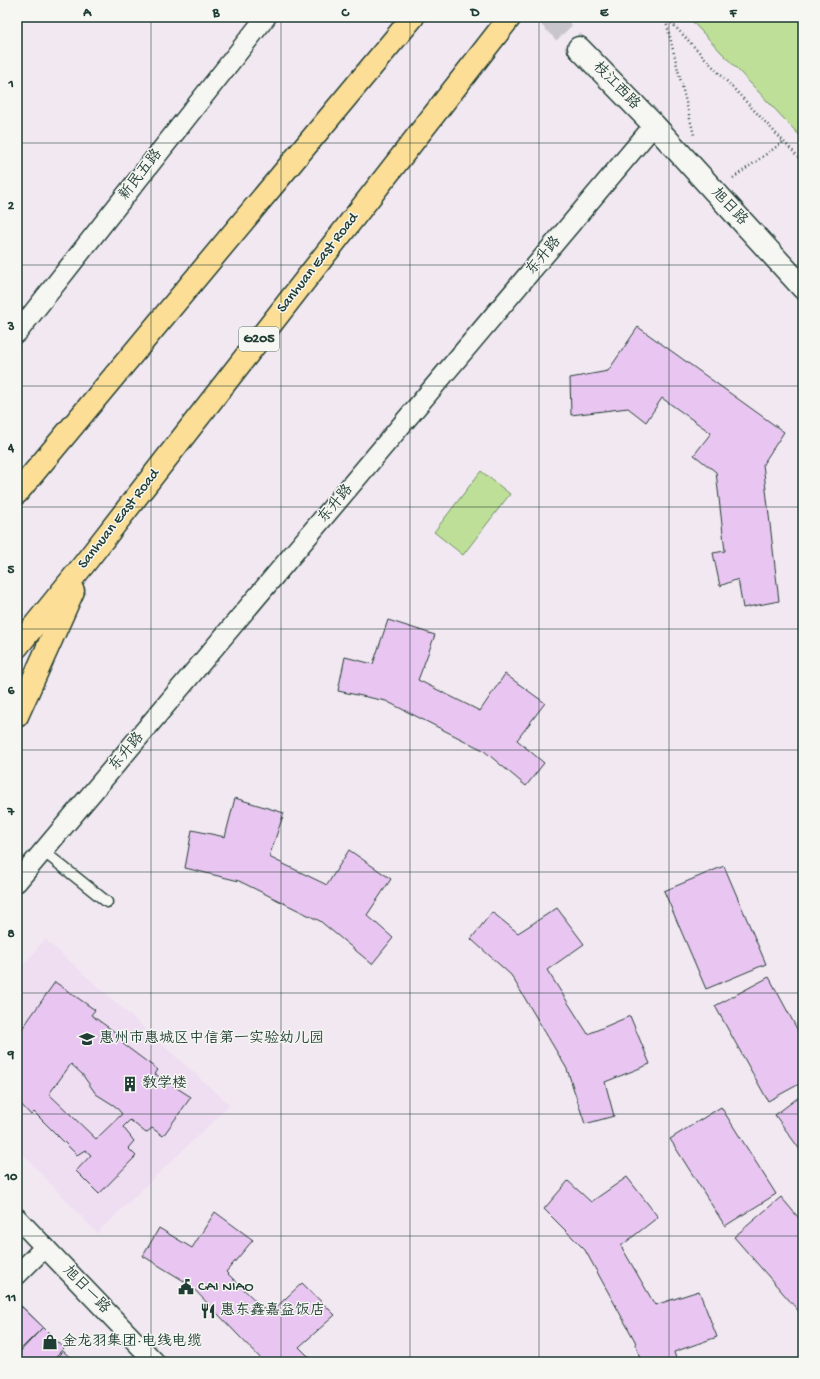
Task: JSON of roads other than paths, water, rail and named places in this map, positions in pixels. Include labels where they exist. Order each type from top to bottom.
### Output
[{"type":"highway","points":[[17,493],[412,17]]},
{"type":"highway","name":"Sanhuan East Road","points":[[17,647],[85,563],[505,23]]},
{"type":"highway","points":[[17,716],[85,563]]},
{"type":"main road","name":"枝江西路","points":[[579,48],[654,125]]},
{"type":"main road","name":"旭日路","points":[[654,125],[803,288]]},
{"type":"street","name":"新民五路","points":[[17,333],[266,17]]},
{"type":"street","name":"东升路","points":[[17,882],[654,125]]},
{"type":"street","name":"旭日一路","points":[[17,1218],[155,1362]]},
{"type":"street","points":[[17,1275],[45,1247]]},
{"type":"lane","points":[[43,851],[107,902]]},
{"type":"tunnel","points":[[549,17],[579,48]]},
{"type":"place","name":"惠州市惠城区中信第一实验幼儿园","points":[[87,1039]]},
{"type":"place","name":"教学楼","points":[[130,1084]]},
{"type":"place","name":"CAI NIAO","points":[[186,1287]]},
{"type":"place","name":"惠东鑫嘉益饭店","points":[[208,1311]]},
{"type":"place","name":"金龙羽集团·电线电缆","points":[[50,1342]]}]
